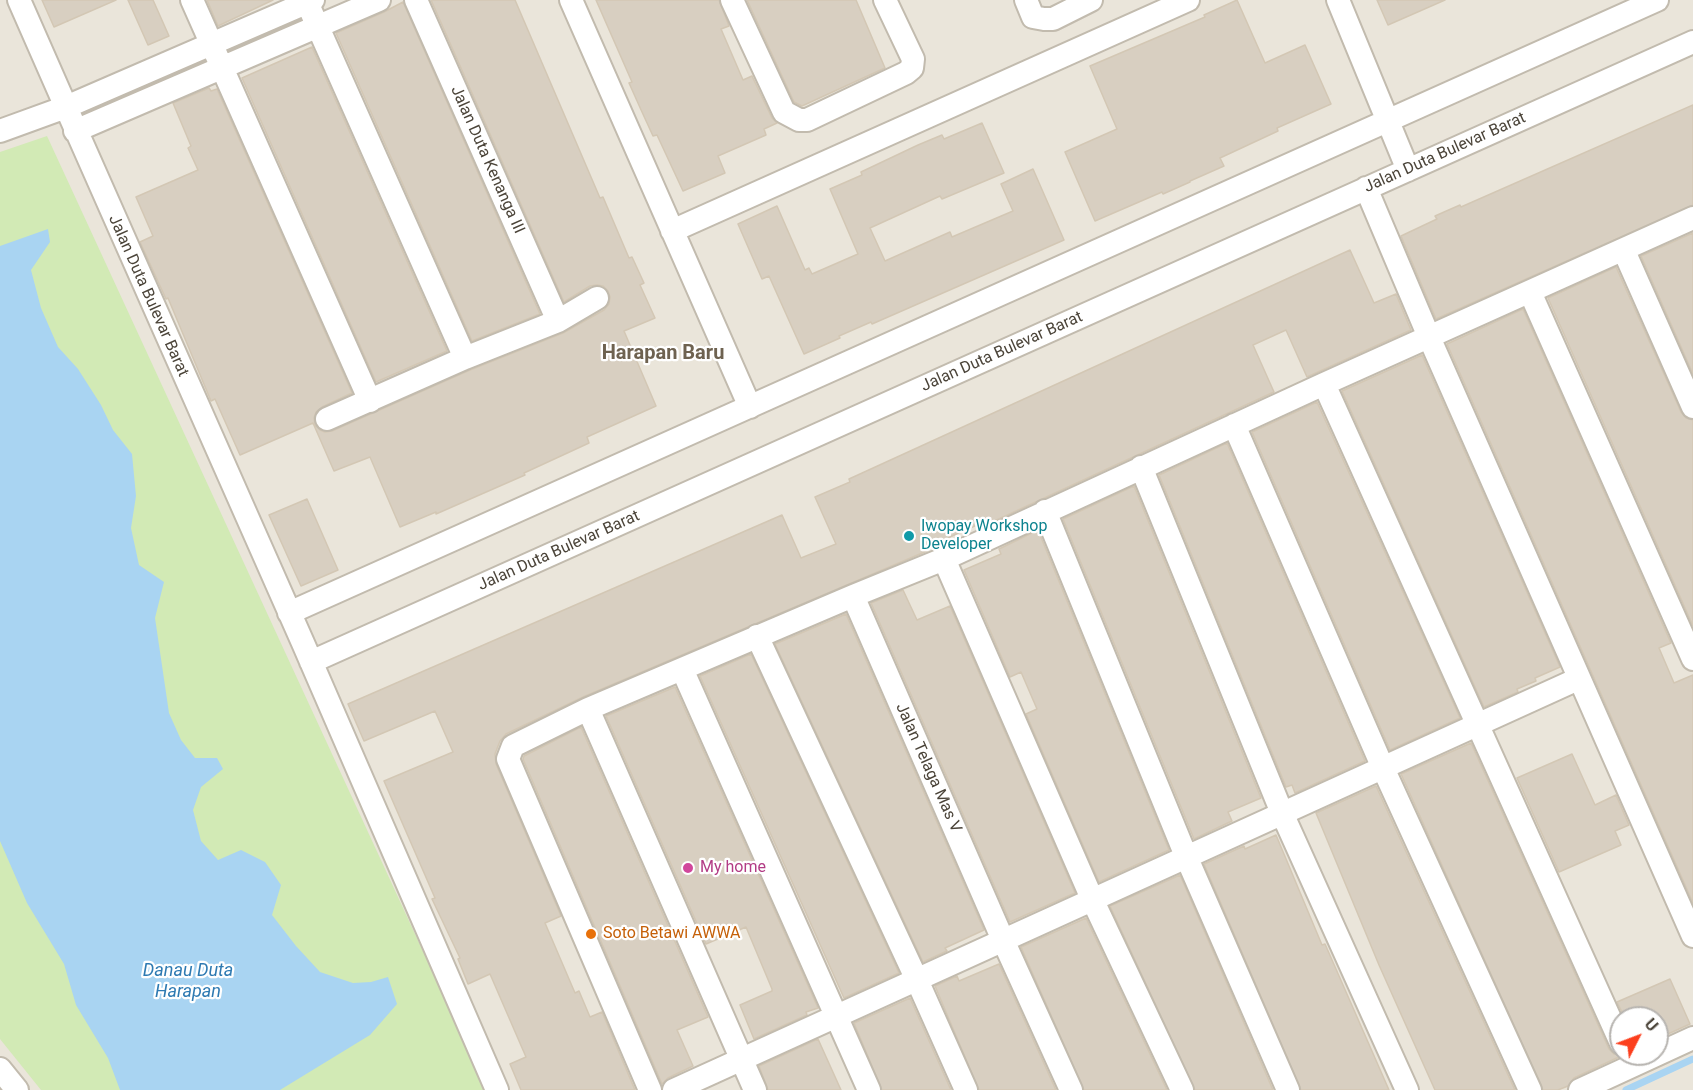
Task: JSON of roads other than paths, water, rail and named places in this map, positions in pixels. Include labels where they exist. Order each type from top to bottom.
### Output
[{"type":"street","name":"Jalan Duta Bulevar Barat","points":[[19,0],[497,1090]]},
{"type":"street","points":[[192,0],[370,401]]},
{"type":"street","points":[[75,131],[379,0]]},
{"type":"street","name":"Jalan Duta Kenanga III","points":[[416,0],[558,321]]},
{"type":"street","points":[[571,0],[750,407]]},
{"type":"street","points":[[732,0],[784,112],[799,120],[807,120],[906,73],[912,68],[913,59],[885,0]]},
{"type":"street","points":[[1026,0],[1033,17],[1044,19],[1053,19],[1091,0]]},
{"type":"street","points":[[672,231],[1188,0]]},
{"type":"street","points":[[1338,0],[1406,166]]},
{"type":"street","points":[[289,613],[1389,126],[1657,0]]},
{"type":"street","points":[[0,131],[66,107],[308,1],[317,27],[465,358]]},
{"type":"street","name":"Jalan Duta Bulevar Barat","points":[[311,662],[1366,188],[1406,166],[1693,42]]},
{"type":"street","points":[[1366,188],[1578,679],[1693,936]]},
{"type":"street","points":[[650,1090],[508,759],[513,746],[588,709],[944,559],[1141,467],[1693,219]]},
{"type":"street","points":[[1624,251],[1693,407]]},
{"type":"street","points":[[1530,292],[1693,659]]},
{"type":"street","points":[[327,419],[465,358],[558,321],[597,298]]},
{"type":"street","points":[[1324,384],[1609,1016]]},
{"type":"street","points":[[1234,425],[1383,768],[1530,1090]]},
{"type":"street","points":[[1141,467],[1282,813],[1407,1090]]},
{"type":"street","points":[[1045,511],[1186,856],[1288,1090]]},
{"type":"street","points":[[944,559],[1093,901],[1182,1090]]},
{"type":"street","name":"Jalan Telaga Mas V","points":[[853,596],[1071,1090]]},
{"type":"street","points":[[757,636],[966,1090]]},
{"type":"street","points":[[682,669],[868,1090]]},
{"type":"street","points":[[674,1090],[1578,679]]},
{"type":"street","points":[[588,709],[755,1090]]},
{"type":"street","points":[[1669,1046],[1693,1038]]},
{"type":"street","points":[[1580,1090],[1619,1066]]},
{"type":"street","points":[[0,1069],[17,1090]]},
{"type":"water","name":"Danau Duta Harapan","points":[[48,229],[50,242],[31,270],[41,308],[58,347],[78,369],[101,405],[113,430],[132,454],[136,496],[131,528],[139,565],[164,582],[155,618],[169,713],[181,740],[195,758],[217,758],[223,769],[201,787],[193,810],[201,841],[218,860],[241,850],[265,862],[281,885],[272,915],[320,972],[353,983],[371,982],[388,977],[397,1004],[370,1035],[280,1090],[120,1090],[108,1058],[76,1005],[64,964],[27,903],[0,841],[0,246]]},
{"type":"waterway","points":[[1626,1090],[1693,1059]]},
{"type":"place","name":"Iwopay Workshop Developer","points":[[909,536]]},
{"type":"place","name":"My home","points":[[688,868]]},
{"type":"place","name":"Soto Betawi AWWA","points":[[591,934]]},
{"type":"district","name":"Harapan Baru","points":[[663,354]]}]
